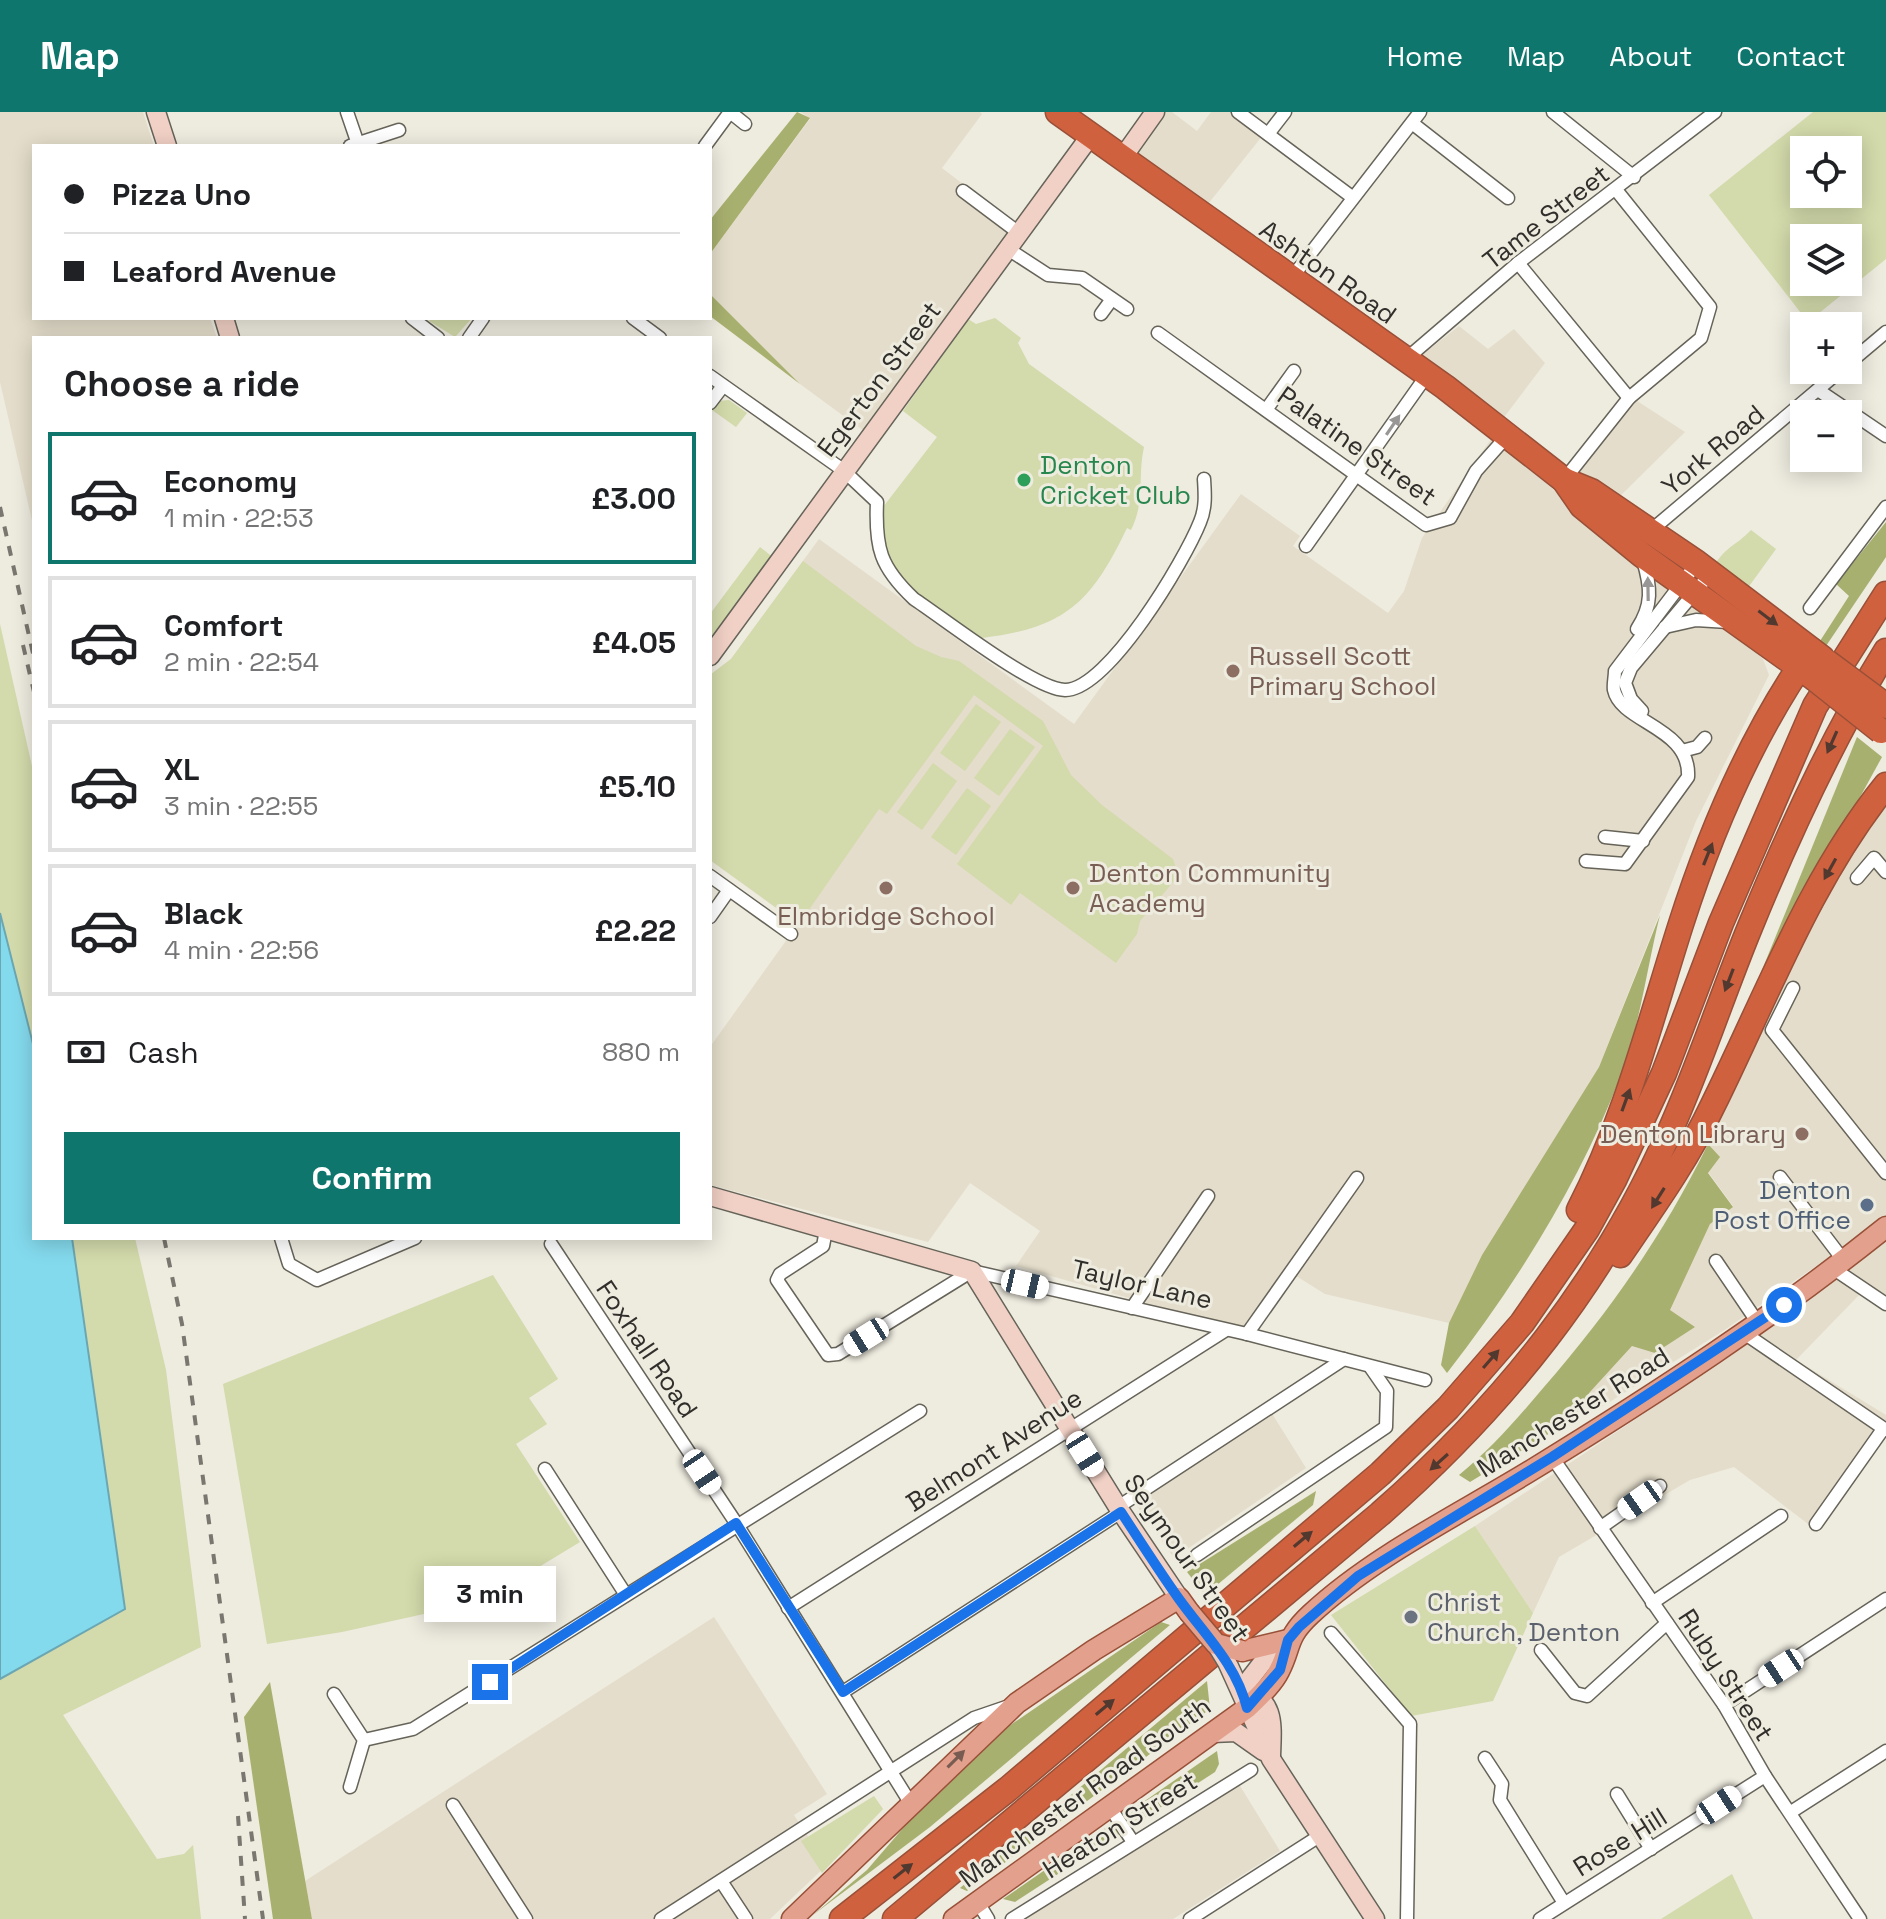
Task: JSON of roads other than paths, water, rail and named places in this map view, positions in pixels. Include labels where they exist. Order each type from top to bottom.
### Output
[{"type":"highway","name":"Ashton Road","points":[[1058,112],[1427,375],[1564,480],[1591,491],[1687,589],[1743,628],[1886,706]]},
{"type":"highway","name":"Ashton Road","points":[[1645,544],[1703,568],[1813,664],[1883,733]]},
{"type":"highway","points":[[842,1919],[1008,1789],[1380,1474],[1448,1408],[1522,1323],[1587,1229],[1614,1180],[1664,1073],[1721,923],[1815,706],[1886,594]]},
{"type":"highway","points":[[1743,628],[1770,657],[1777,682],[1775,706]]},
{"type":"highway","points":[[895,1919],[1425,1474],[1511,1386],[1589,1277],[1670,1131],[1751,925],[1833,741],[1886,651]]},
{"type":"highway","points":[[1522,1323],[1601,1167],[1642,1058],[1681,922],[1729,800],[1775,706],[1813,664]]},
{"type":"highway","points":[[1533,1357],[1606,1275],[1654,1206],[1712,1109],[1832,865],[1881,793]]},
{"type":"main road","name":"Manchester Road","points":[[1250,1697],[1280,1670],[1283,1642],[1311,1614],[1358,1576],[1552,1457],[1751,1328],[1886,1227]]},
{"type":"main road","points":[[792,1919],[1017,1703],[1094,1650],[1184,1605]]},
{"type":"main road","name":"Seymour Street","points":[[1184,1605],[1216,1644],[1234,1656]]},
{"type":"main road","points":[[1234,1656],[1283,1642]]},
{"type":"main road","name":"Manchester Road South","points":[[954,1919],[983,1910],[1109,1806],[1212,1733],[1250,1697]]},
{"type":"street","points":[[156,112],[166,144]]},
{"type":"street","points":[[347,112],[354,144]]},
{"type":"street","points":[[706,144],[730,112],[745,124]]},
{"type":"street","points":[[1123,157],[1155,112]]},
{"type":"street","points":[[1238,112],[1352,197]]},
{"type":"street","points":[[1268,134],[1285,112]]},
{"type":"street","points":[[1553,112],[1634,177]]},
{"type":"street","name":"Tame Street","points":[[1405,360],[1518,263],[1617,191],[1715,112]]},
{"type":"street","points":[[1290,280],[1416,117],[1508,198]]},
{"type":"street","points":[[357,144],[399,130]]},
{"type":"street","name":"Egerton Street","points":[[712,653],[843,470],[1091,135]]},
{"type":"street","points":[[963,191],[1019,233]]},
{"type":"street","points":[[1564,480],[1629,398],[1701,338],[1710,307],[1617,191]]},
{"type":"street","points":[[1008,249],[1048,275],[1082,278],[1127,309]]},
{"type":"street","points":[[1518,263],[1629,398]]},
{"type":"street","points":[[1101,314],[1112,299]]},
{"type":"street","points":[[415,320],[435,336]]},
{"type":"street","points":[[636,320],[657,336]]},
{"type":"street","points":[[1862,352],[1886,332]]},
{"type":"street","name":"Palatine Street","points":[[1158,333],[1359,474],[1426,525],[1450,518],[1476,471],[1508,435]]},
{"type":"street","points":[[1266,410],[1294,371]]},
{"type":"street","points":[[1306,546],[1427,375]]},
{"type":"street","points":[[712,378],[843,470],[877,502],[878,548],[896,582],[914,599],[1009,663],[1053,688],[1066,690],[1082,687],[1112,660],[1180,562],[1201,519],[1204,479]]},
{"type":"street","name":"York Road","points":[[1645,544],[1825,384]]},
{"type":"street","points":[[712,400],[723,386]]},
{"type":"street","points":[[1818,390],[1886,436]]},
{"type":"street","points":[[1810,608],[1886,507]]},
{"type":"street","points":[[1586,861],[1625,864],[1688,777],[1689,763],[1682,751],[1622,703],[1614,691],[1615,671],[1627,643],[1646,615],[1651,588],[1645,544]]},
{"type":"street","points":[[1615,671],[1703,568]]},
{"type":"street","points":[[1654,726],[1631,699],[1625,683],[1631,668],[1665,627],[1687,589]]},
{"type":"street","points":[[1665,627],[1696,620],[1743,628]]},
{"type":"street","points":[[1682,751],[1697,747],[1705,738]]},
{"type":"street","points":[[1605,837],[1643,841]]},
{"type":"street","points":[[1857,878],[1874,858],[1886,872]]},
{"type":"street","points":[[712,877],[791,934]]},
{"type":"street","points":[[712,914],[729,890]]},
{"type":"street","points":[[1793,988],[1772,1030],[1886,1173]]},
{"type":"street","points":[[1780,1177],[1839,1265],[1886,1304]]},
{"type":"street","points":[[1247,1334],[1357,1178]]},
{"type":"street","points":[[1132,1308],[1208,1196]]},
{"type":"street","name":"Taylor Lane","points":[[712,1197],[972,1271],[1247,1334],[1425,1380]]},
{"type":"street","points":[[826,1230],[823,1246],[780,1274],[777,1280],[828,1355],[838,1354],[972,1271]]},
{"type":"street","points":[[282,1240],[289,1264],[317,1280],[400,1241]]},
{"type":"street","name":"Foxhall Road","points":[[551,1244],[736,1523],[911,1804]]},
{"type":"street","points":[[1716,1261],[1751,1328],[1885,1429],[1816,1524]]},
{"type":"street","name":"Seymour Street","points":[[972,1271],[1119,1509],[1184,1605]]},
{"type":"street","name":"Belmont Avenue","points":[[788,1608],[1226,1330]]},
{"type":"street","points":[[843,1692],[1344,1359]]},
{"type":"street","points":[[1197,1555],[1386,1427],[1387,1391],[1371,1368]]},
{"type":"street","points":[[364,1740],[413,1729],[568,1635],[736,1523],[920,1411]]},
{"type":"street","name":"Ruby Street","points":[[1552,1457],[1724,1705],[1765,1776],[1860,1919]]},
{"type":"street","points":[[545,1469],[626,1595]]},
{"type":"street","points":[[1600,1528],[1660,1486]]},
{"type":"street","points":[[1652,1603],[1781,1516]]},
{"type":"street","points":[[1724,1705],[1886,1599]]},
{"type":"street","points":[[1541,1650],[1575,1693],[1587,1696],[1667,1623]]},
{"type":"street","points":[[1331,1633],[1410,1724],[1407,1919]]},
{"type":"street","name":"Seymour Street","points":[[1234,1656],[1271,1759],[1371,1918]]},
{"type":"street","points":[[334,1694],[364,1740],[350,1787]]},
{"type":"street","points":[[661,1919],[974,1718],[1017,1703]]},
{"type":"street","points":[[1212,1733],[1227,1731],[1243,1735],[1271,1759]]},
{"type":"street","points":[[1791,1812],[1886,1751]]},
{"type":"street","points":[[1485,1758],[1502,1784],[1500,1800],[1564,1903]]},
{"type":"street","name":"Heaton Street","points":[[1012,1919],[1251,1770]]},
{"type":"street","name":"Rose Hill","points":[[1540,1919],[1765,1776]]},
{"type":"street","points":[[1617,1794],[1651,1849]]},
{"type":"street","points":[[453,1805],[526,1919]]},
{"type":"street","points":[[1109,1806],[1133,1842]]},
{"type":"street","points":[[1190,1919],[1321,1835]]},
{"type":"street","points":[[721,1881],[746,1919]]},
{"type":"water","points":[[0,913],[32,1040],[32,1240],[72,1240],[125,1609],[0,1679]]},
{"type":"railway","points":[[0,507],[32,649]]},
{"type":"railway","points":[[23,645],[32,683]]},
{"type":"railway","points":[[164,1240],[182,1324],[263,1919]]},
{"type":"railway","points":[[238,1816],[245,1919]]},
{"type":"place","name":"Denton Cricket Club","points":[[1024,480]]},
{"type":"place","name":"Russell Scott Primary School","points":[[1233,671]]},
{"type":"place","name":"Elmbridge School","points":[[886,888]]},
{"type":"place","name":"Denton Community Academy","points":[[1073,888]]},
{"type":"place","name":"Denton Library","points":[[1802,1134]]},
{"type":"place","name":"Denton Post Office","points":[[1867,1205]]},
{"type":"place","name":"Christ Church, Denton","points":[[1411,1617]]}]
